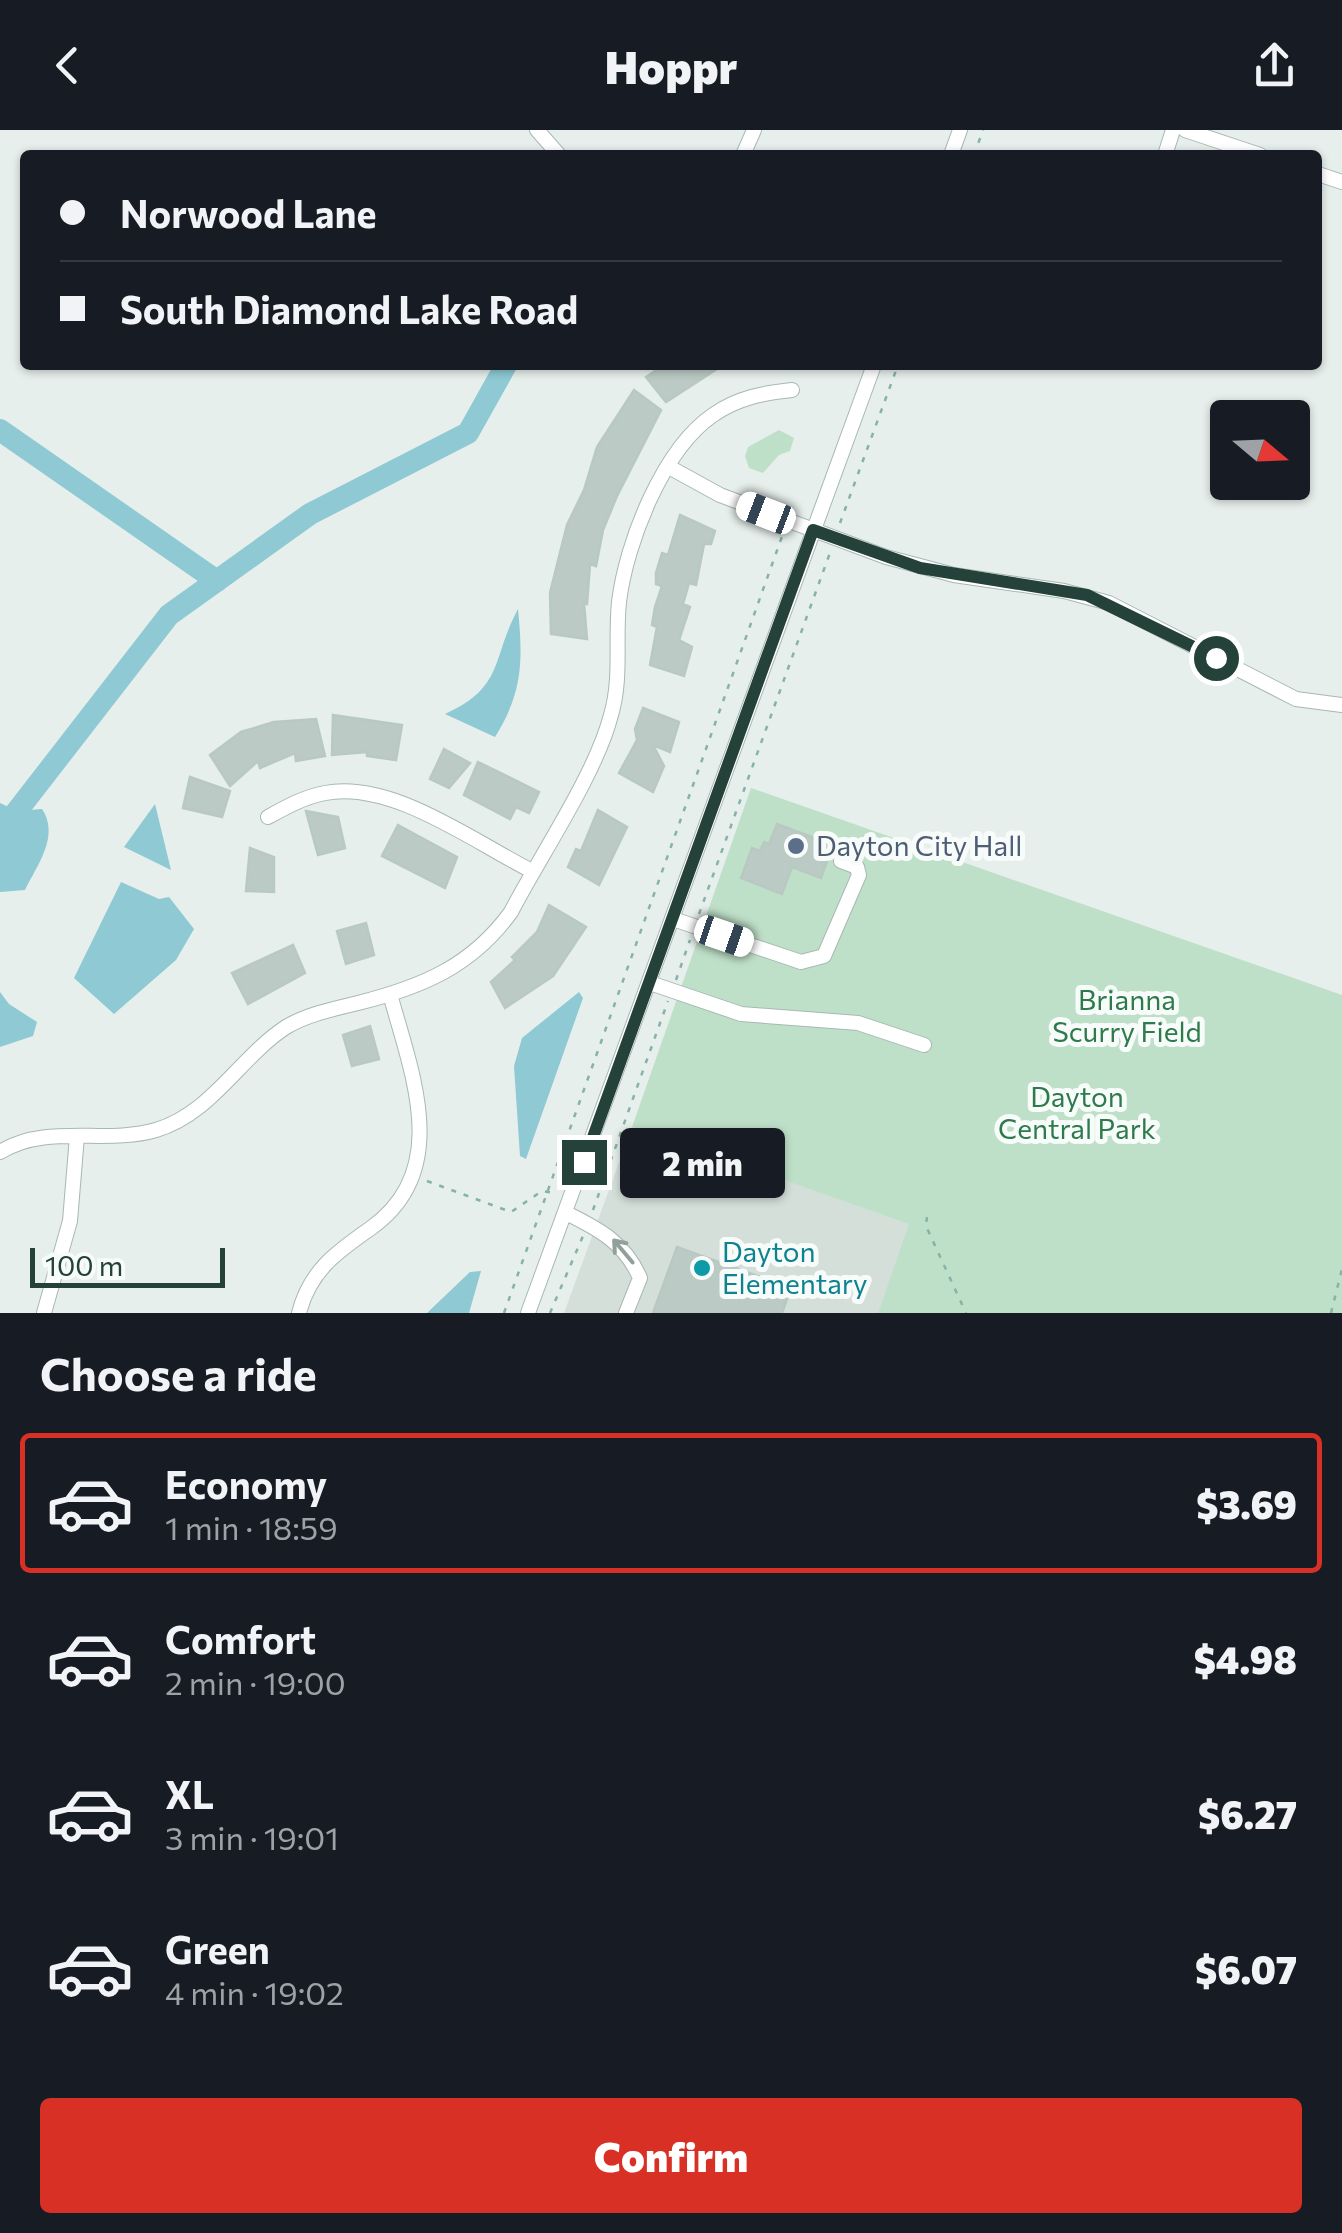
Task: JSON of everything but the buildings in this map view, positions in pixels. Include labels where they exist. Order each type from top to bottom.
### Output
[{"type":"street","points":[[537,130],[555,150]]},
{"type":"street","points":[[1185,130],[1245,150]]},
{"type":"street","points":[[528,1313],[872,370]]},
{"type":"street","points":[[0,1152],[31,1140],[134,1136],[161,1128],[207,1102],[242,1062],[292,1024],[390,994],[463,964],[491,940],[532,872],[611,716],[625,569],[641,519],[693,431],[744,398],[792,390]]},
{"type":"street","points":[[670,467],[720,495],[920,568],[1087,595],[1130,612],[1296,699],[1342,704]]},
{"type":"street","points":[[268,816],[315,795],[365,792],[407,806],[532,872]]},
{"type":"street","points":[[673,919],[800,962],[824,956],[859,875],[857,866],[841,861]]},
{"type":"street","points":[[650,983],[764,1018],[874,1026],[924,1045]]},
{"type":"street","points":[[299,1313],[323,1264],[392,1210],[414,1175],[420,1152],[420,1110],[390,994]]},
{"type":"street","points":[[44,1313],[70,1222],[77,1136]]},
{"type":"street","points":[[569,1206],[632,1259],[640,1278],[626,1313]]},
{"type":"path","points":[[550,1313],[588,1224],[896,370]]},
{"type":"path","points":[[504,1313],[788,521]]},
{"type":"path","points":[[414,1175],[502,1211],[516,1211],[547,1190]]},
{"type":"path","points":[[547,1190],[569,1206],[594,1206]]},
{"type":"path","points":[[927,1217],[926,1226],[966,1313]]},
{"type":"path","points":[[1331,1313],[1342,1269]]},
{"type":"shaded area","points":[[632,1127],[910,1224],[878,1313],[564,1313]]},
{"type":"green space","points":[[779,430],[794,438],[790,451],[779,455],[763,473],[749,468],[745,456],[748,447]]},
{"type":"green space","name":"Dayton Central Park","points":[[751,788],[1342,995],[1342,1313],[878,1313],[909,1224],[632,1127]]},
{"type":"water","points":[[518,609],[519,676],[511,705],[495,737],[445,714],[464,704],[487,682]]},
{"type":"water","points":[[0,803],[17,811],[42,809],[47,819],[45,850],[25,890],[0,892]]},
{"type":"water","points":[[155,804],[171,870],[124,847]]},
{"type":"water","points":[[121,882],[159,899],[169,897],[194,929],[176,960],[114,1014],[74,978]]},
{"type":"water","points":[[0,992],[9,1004],[37,1022],[33,1036],[0,1047]]},
{"type":"water","points":[[579,992],[583,998],[526,1159],[520,1156],[514,1066],[522,1038]]},
{"type":"water","points":[[481,1271],[469,1313],[427,1313],[470,1272]]},
{"type":"waterway","points":[[0,833],[169,615],[310,514],[468,433],[503,370]]},
{"type":"waterway","points":[[0,430],[217,581]]},
{"type":"place","name":"Dayton City Hall","points":[[796,846]]},
{"type":"place","name":"Dayton Elementary","points":[[702,1268]]},
{"type":"route","points":[[584,1162],[813,530],[920,568],[1064,590],[1110,602],[1216,658]]},
{"type":"park label","name":"Brianna Scurry Field","points":[[1127,1016]]}]
